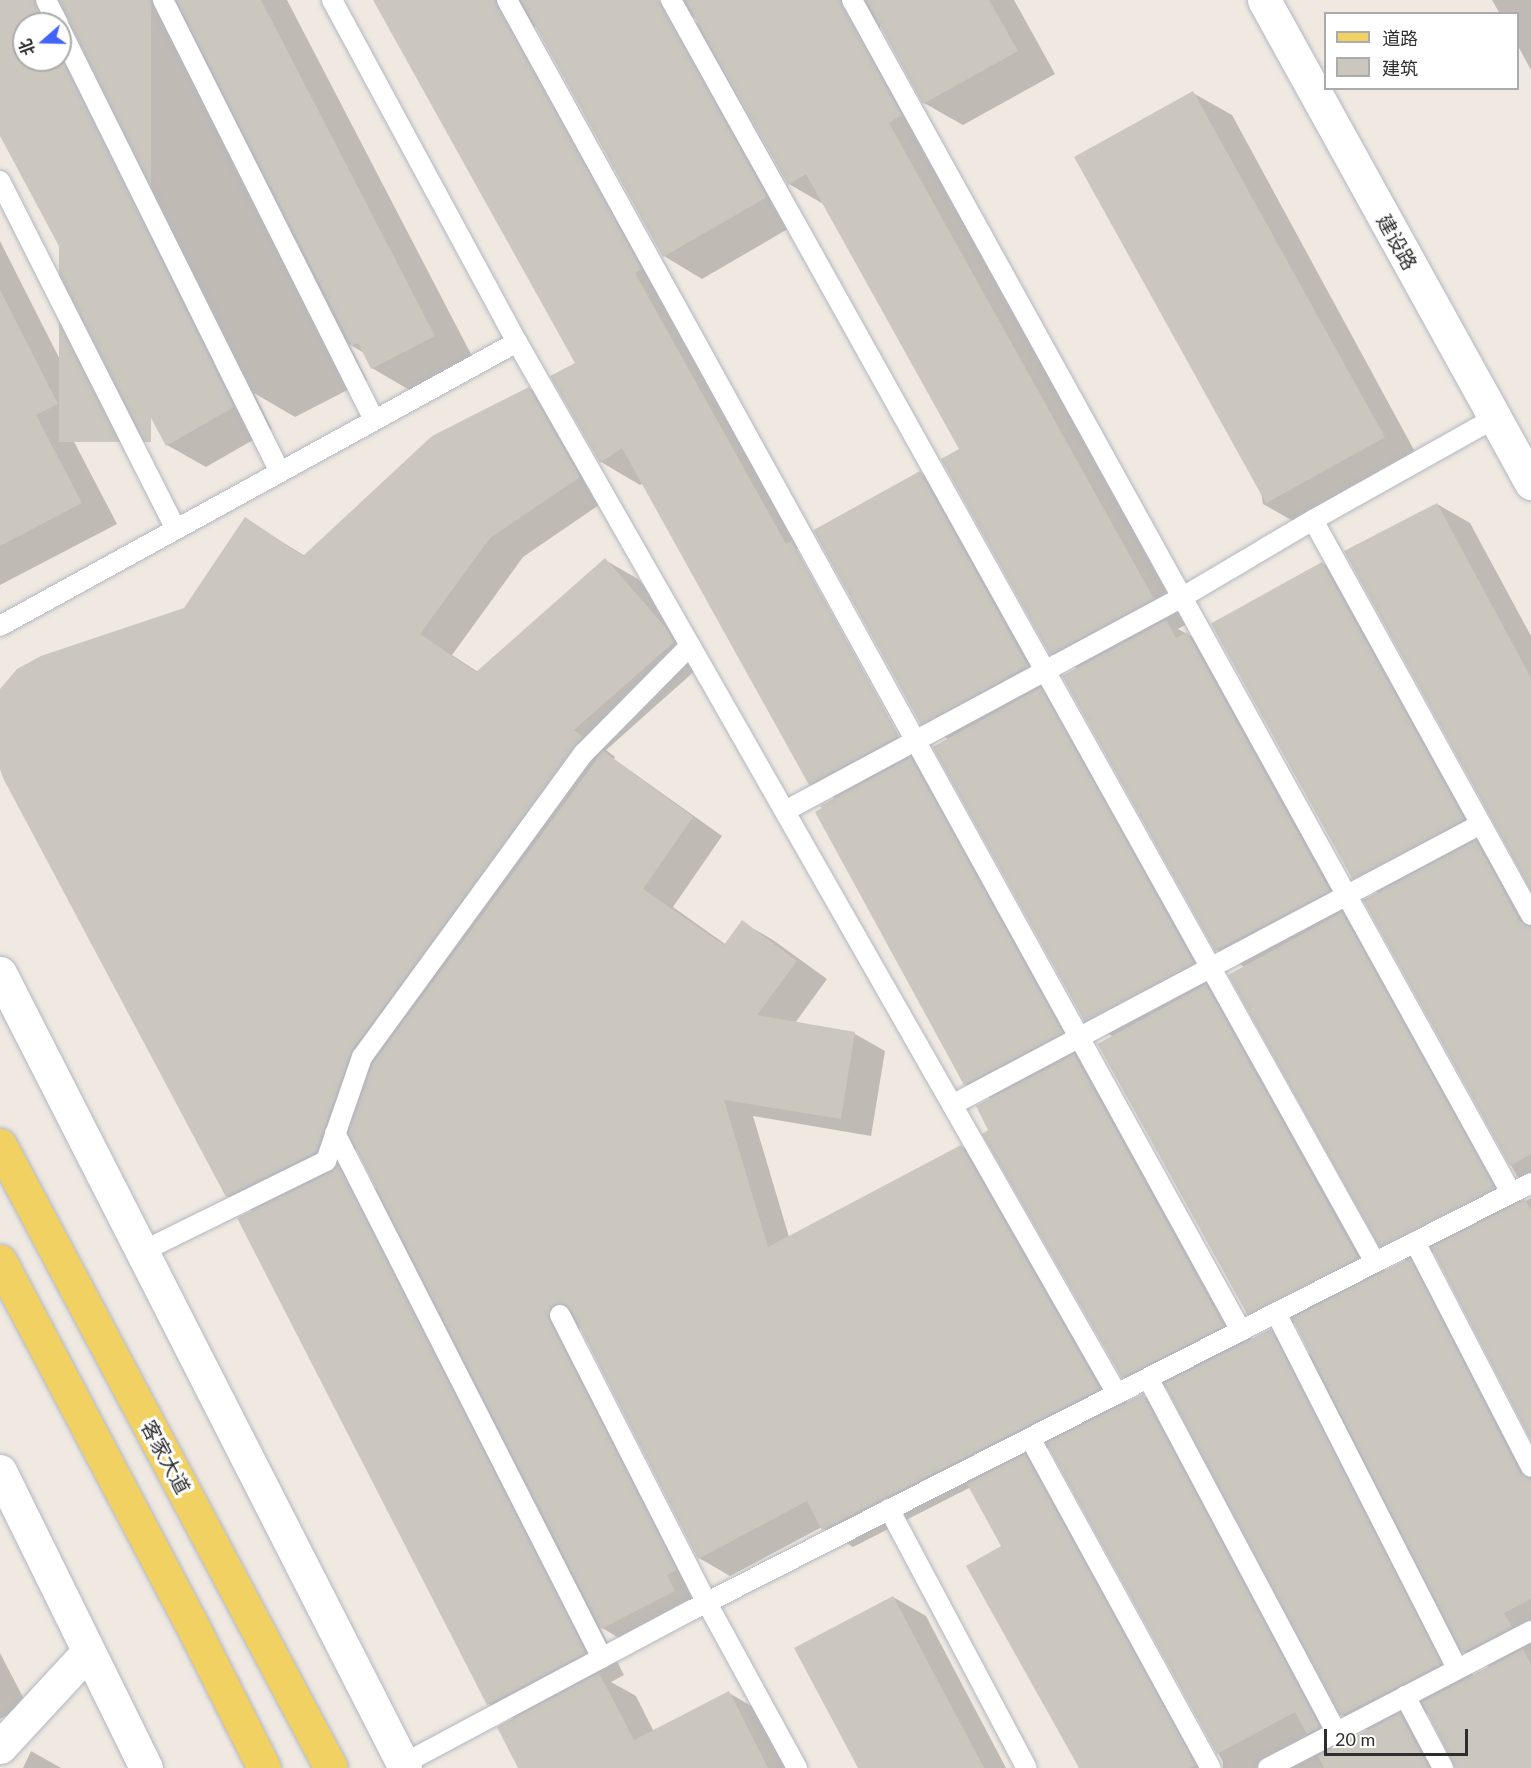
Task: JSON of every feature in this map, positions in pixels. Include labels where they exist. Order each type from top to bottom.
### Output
[{"type":"main road","name":"客家大道","points":[[0,1145],[331,1768]]},
{"type":"main road","points":[[0,1261],[189,1619],[264,1768]]},
{"type":"street","name":"建设路","points":[[1264,0],[1531,483]]},
{"type":"street","points":[[0,974],[404,1766]]},
{"type":"street","points":[[0,1471],[87,1653],[146,1768]]},
{"type":"street","points":[[0,1747],[87,1653]]},
{"type":"lane","points":[[163,0],[374,420]]},
{"type":"lane","points":[[332,0],[517,342],[1117,1394]]},
{"type":"lane","points":[[507,0],[1241,1331]]},
{"type":"lane","points":[[671,0],[1374,1262]]},
{"type":"lane","points":[[852,0],[1511,1194]]},
{"type":"lane","points":[[72,53],[280,472]]},
{"type":"lane","points":[[0,181],[176,529]]},
{"type":"lane","points":[[0,626],[517,342]]},
{"type":"lane","points":[[785,811],[1181,598],[1313,520],[1495,418]]},
{"type":"lane","points":[[1313,520],[1531,915]]},
{"type":"lane","points":[[143,1251],[326,1161],[362,1057],[585,753],[690,646]]},
{"type":"lane","points":[[952,1105],[1481,824]]},
{"type":"lane","points":[[335,1133],[602,1658]]},
{"type":"lane","points":[[404,1766],[707,1603],[1531,1183]]},
{"type":"lane","points":[[1415,1242],[1531,1467]]},
{"type":"lane","points":[[1276,1313],[1457,1669]]},
{"type":"lane","points":[[560,1315],[707,1603],[797,1768]]},
{"type":"lane","points":[[1148,1378],[1336,1732]]},
{"type":"lane","points":[[1030,1438],[1211,1768]]},
{"type":"lane","points":[[890,1509],[1027,1768]]},
{"type":"lane","points":[[1277,1766],[1336,1732],[1531,1631]]},
{"type":"lane","points":[[1406,1696],[1443,1768]]},
{"type":"building","points":[[0,0],[34,0],[40,12],[12,12],[12,72],[68,72],[234,407],[166,446],[0,136]]},
{"type":"building","points":[[59,0],[151,0],[151,442],[59,442],[59,72],[72,72],[72,12],[59,12]]},
{"type":"building","points":[[176,0],[261,0],[435,336],[371,369],[358,343],[351,346]]},
{"type":"building","points":[[373,0],[495,0],[642,269],[635,273],[786,544],[792,541],[899,736],[809,785],[622,448],[600,463],[550,376],[575,363]]},
{"type":"building","points":[[521,0],[659,0],[767,197],[663,257]]},
{"type":"building","points":[[685,0],[840,0],[902,115],[889,123],[1154,599],[1050,655],[941,459],[959,449],[806,174],[788,185]]},
{"type":"building","points":[[866,0],[989,0],[1018,51],[923,104]]},
{"type":"building","points":[[1193,91],[1385,437],[1266,503],[1074,157]]},
{"type":"building","points":[[0,290],[58,404],[36,415],[82,503],[0,546]]},
{"type":"building","points":[[529,387],[580,477],[490,538],[420,634],[476,672],[605,558],[667,629],[674,642],[574,730],[583,737],[352,1050],[316,1152],[226,1197],[3,778],[0,769],[0,689],[17,669],[41,656],[184,608],[245,517],[303,556],[432,436]]},
{"type":"building","points":[[920,471],[1028,666],[921,725],[813,530]]},
{"type":"building","points":[[1437,503],[1531,678],[1531,890],[1344,551]]},
{"type":"building","points":[[1322,562],[1465,819],[1353,881],[1211,624]]},
{"type":"building","points":[[1166,620],[1176,638],[1187,632],[1330,891],[1215,951],[1062,676]]},
{"type":"building","points":[[1041,687],[1194,963],[1086,1023],[933,747]]},
{"type":"building","points":[[603,751],[693,817],[643,889],[724,945],[742,920],[797,961],[757,1015],[855,1032],[841,1119],[724,1100],[768,1247],[961,1145],[1100,1389],[822,1530],[807,1501],[698,1559],[571,1310],[566,1305],[555,1304],[550,1309],[549,1320],[677,1570],[667,1575],[675,1591],[601,1629],[348,1133],[373,1063]]},
{"type":"building","points":[[911,757],[1063,1033],[964,1085],[815,812],[822,808],[820,806]]},
{"type":"building","points":[[1476,840],[1520,921],[1531,927],[1531,1154],[1510,1166],[1363,900]]},
{"type":"building","points":[[1342,912],[1495,1188],[1381,1251],[1228,975]]},
{"type":"building","points":[[1206,984],[1358,1258],[1249,1318],[1098,1044]]},
{"type":"building","points":[[1074,1054],[1224,1326],[1122,1378],[982,1134],[988,1130],[976,1106]]},
{"type":"building","points":[[338,1164],[586,1653],[487,1705],[237,1218],[331,1172]]},
{"type":"building","points":[[1525,1199],[1531,1211],[1531,1441],[1431,1247]]},
{"type":"building","points":[[1410,1258],[1520,1473],[1531,1479],[1531,1599],[1504,1613],[1512,1627],[1462,1653],[1292,1318]]},
{"type":"building","points":[[1271,1329],[1442,1664],[1335,1718],[1164,1383]]},
{"type":"building","points":[[1143,1394],[1320,1727],[1307,1734],[1295,1712],[1217,1754],[1046,1443]]},
{"type":"building","points":[[1025,1454],[1196,1765],[1190,1768],[1079,1768],[966,1566],[1001,1546],[967,1484]]},
{"type":"building","points":[[893,1596],[984,1768],[858,1768],[794,1648]]},
{"type":"building","points":[[1523,1649],[1531,1665],[1531,1768],[1455,1768],[1422,1702]]},
{"type":"building","points":[[599,1673],[634,1740],[729,1691],[768,1768],[518,1768],[497,1727]]},
{"type":"building","points":[[1400,1713],[1429,1768],[1324,1768],[1318,1756]]}]
